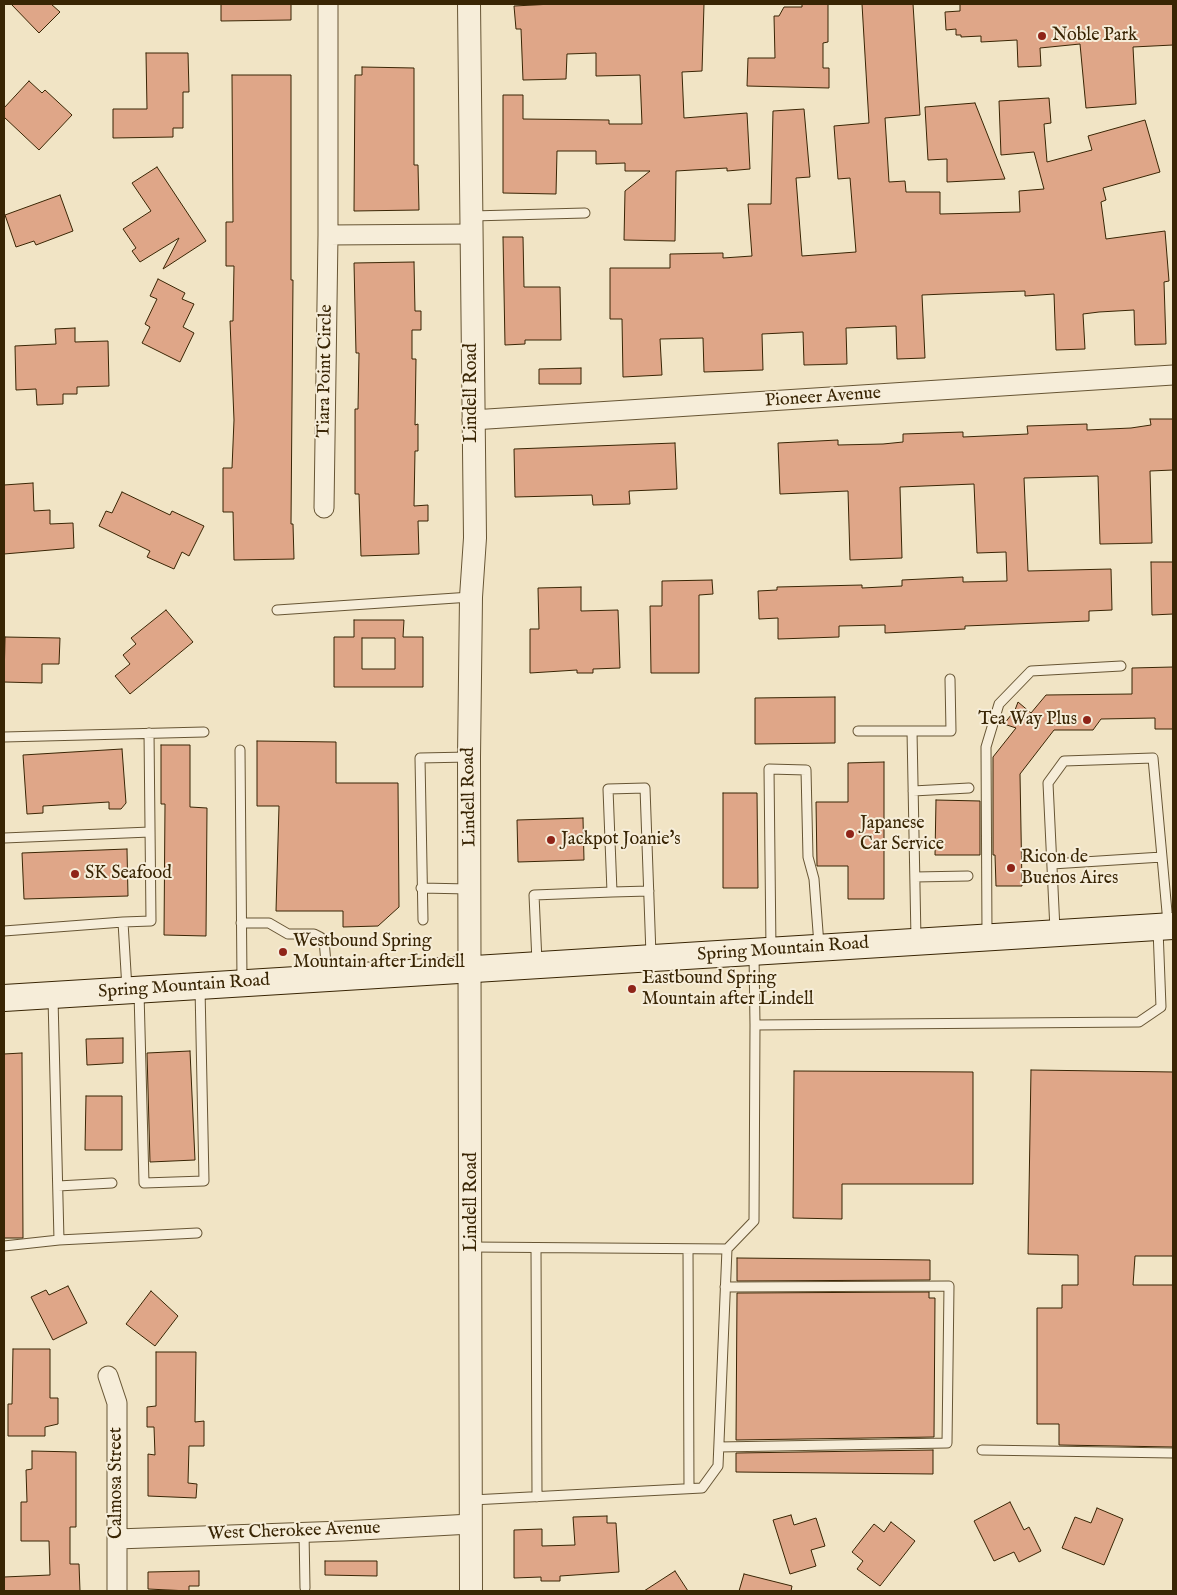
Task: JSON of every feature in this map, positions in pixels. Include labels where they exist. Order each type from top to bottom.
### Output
[{"type":"main road","name":"Spring Mountain Road","points":[[4,998],[1166,926]]},
{"type":"street","name":"Tiara Point Circle","points":[[324,508],[328,235],[328,4]]},
{"type":"street","name":"Lindell Road","points":[[469,4],[474,538],[471,596],[470,757],[471,1591]]},
{"type":"street","points":[[328,235],[472,225]]},
{"type":"street","name":"Pioneer Avenue","points":[[472,420],[1173,375]]},
{"type":"street","name":"Calmosa Street","points":[[108,1376],[117,1403],[117,1591]]},
{"type":"street","name":"West Cherokee Avenue","points":[[117,1539],[471,1524]]},
{"type":"lane","points":[[472,225],[585,213]]},
{"type":"lane","points":[[277,610],[471,596]]},
{"type":"lane","points":[[987,937],[986,747],[999,704],[1031,671],[1121,666]]},
{"type":"lane","points":[[858,731],[951,731],[950,678]]},
{"type":"lane","points":[[912,731],[916,942]]},
{"type":"lane","points":[[4,737],[204,732]]},
{"type":"lane","points":[[4,931],[150,921],[149,733]]},
{"type":"lane","points":[[240,750],[242,983]]},
{"type":"lane","points":[[423,920],[420,758],[470,757]]},
{"type":"lane","points":[[755,1025],[1140,1022],[1161,1007],[1166,926],[1153,758],[1064,761],[1048,783],[1055,933]]},
{"type":"lane","points":[[471,1500],[702,1488],[718,1466],[727,1249],[754,1221],[755,1025],[763,951],[769,769],[806,770],[808,857],[814,879],[819,947]]},
{"type":"lane","points":[[612,892],[608,790],[645,788],[651,958]]},
{"type":"lane","points":[[913,791],[969,788]]},
{"type":"lane","points":[[4,838],[150,832]]},
{"type":"lane","points":[[1052,864],[1162,858]]},
{"type":"lane","points":[[915,877],[968,876]]},
{"type":"lane","points":[[421,888],[471,889]]},
{"type":"lane","points":[[537,965],[534,895],[649,892]]},
{"type":"lane","points":[[123,922],[133,990],[144,1183],[204,1181],[200,986]]},
{"type":"lane","points":[[241,923],[269,923],[288,934],[314,934],[320,937],[324,940],[327,978]]},
{"type":"lane","points":[[53,995],[59,1240]]},
{"type":"lane","points":[[58,1186],[112,1183]]},
{"type":"lane","points":[[4,1246],[59,1240],[197,1233]]},
{"type":"lane","points":[[472,1247],[727,1249]]},
{"type":"lane","points":[[536,1248],[537,1497]]},
{"type":"lane","points":[[688,1249],[689,1488]]},
{"type":"lane","points":[[719,1447],[947,1443],[949,1286],[725,1287]]},
{"type":"lane","points":[[982,1450],[1173,1453]]},
{"type":"lane","points":[[304,1532],[305,1588]]},
{"type":"building","points":[[11,4],[51,4],[60,12],[39,33]]},
{"type":"building","points":[[221,4],[291,4],[291,20],[221,21]]},
{"type":"building","points":[[553,4],[704,4],[702,71],[682,72],[684,118],[747,113],[750,169],[727,171],[727,168],[676,171],[675,241],[624,240],[625,191],[650,171],[625,171],[625,163],[596,164],[596,151],[557,151],[556,194],[503,193],[503,95],[523,95],[523,119],[609,120],[609,124],[642,124],[640,75],[596,76],[596,53],[567,54],[566,79],[523,80],[521,29],[516,29],[514,6]]},
{"type":"building","points":[[802,4],[828,4],[828,42],[823,43],[823,68],[829,68],[829,88],[747,86],[748,58],[775,58],[774,16],[779,16],[784,7],[802,7]]},
{"type":"building","points":[[862,4],[913,4],[920,115],[885,118],[889,182],[905,181],[906,192],[940,192],[940,214],[1020,212],[1019,191],[1044,189],[1034,152],[1001,155],[999,101],[1049,98],[1051,123],[1044,124],[1047,162],[1092,150],[1088,136],[1145,120],[1160,172],[1103,188],[1106,200],[1101,202],[1106,239],[1165,231],[1169,281],[1164,282],[1166,344],[1135,345],[1134,310],[1083,314],[1085,349],[1056,350],[1054,294],[1025,296],[1025,291],[922,295],[925,358],[897,359],[896,326],[846,328],[847,364],[804,365],[803,332],[762,334],[763,370],[704,372],[703,338],[660,339],[662,375],[623,377],[622,319],[610,319],[610,268],[670,268],[670,254],[723,253],[723,258],[752,256],[748,204],[771,204],[773,111],[804,109],[810,177],[796,178],[802,256],[856,252],[850,178],[838,179],[834,126],[869,123]]},
{"type":"building","points":[[960,4],[1173,4],[1173,45],[1133,47],[1136,104],[1086,108],[1080,44],[1040,48],[1041,66],[1018,67],[1017,40],[981,42],[981,36],[961,37],[961,35],[956,35],[956,29],[946,30],[945,12],[960,11]]},
{"type":"building","points":[[146,53],[188,53],[189,92],[183,92],[183,128],[173,128],[173,137],[113,138],[113,109],[147,109]]},
{"type":"building","points":[[362,67],[414,68],[414,165],[418,165],[419,210],[354,211],[355,75],[362,75]]},
{"type":"building","points":[[232,75],[291,75],[291,280],[293,280],[291,524],[293,524],[294,559],[234,560],[233,512],[223,512],[223,468],[232,468],[234,420],[230,321],[233,321],[234,266],[226,266],[226,222],[233,222]]},
{"type":"building","points":[[29,81],[42,93],[45,90],[72,115],[39,150],[4,117],[4,108]]},
{"type":"building","points":[[975,103],[1005,179],[947,182],[947,159],[928,160],[925,107]]},
{"type":"building","points":[[157,167],[206,241],[163,269],[179,238],[140,262],[132,251],[136,248],[123,229],[151,211],[132,183]]},
{"type":"building","points":[[60,195],[73,231],[36,245],[34,241],[16,247],[5,215]]},
{"type":"building","points":[[503,237],[523,237],[524,287],[560,287],[561,340],[525,340],[525,344],[505,345]]},
{"type":"building","points":[[414,262],[415,311],[421,311],[421,330],[412,330],[412,359],[416,359],[415,425],[418,424],[418,451],[415,451],[414,506],[428,505],[428,521],[418,521],[419,554],[361,556],[359,494],[355,494],[355,409],[358,409],[359,353],[356,353],[354,263]]},
{"type":"building","points":[[158,279],[185,293],[182,299],[194,304],[183,327],[194,333],[180,362],[142,343],[150,327],[145,324],[157,299],[150,296]]},
{"type":"building","points":[[75,328],[75,342],[108,341],[109,386],[77,387],[77,394],[63,394],[63,404],[37,405],[36,389],[16,390],[15,346],[56,344],[55,329]]},
{"type":"building","points":[[581,368],[581,384],[539,384],[539,369]]},
{"type":"building","points":[[1150,419],[1173,419],[1173,470],[1150,471],[1152,543],[1100,544],[1098,476],[1024,478],[1028,571],[1111,569],[1112,610],[1089,611],[1089,621],[965,626],[965,629],[885,633],[885,625],[839,626],[839,637],[778,639],[778,618],[759,619],[758,591],[777,590],[777,587],[862,585],[862,588],[902,586],[902,580],[963,577],[963,582],[1007,581],[1006,552],[977,553],[974,484],[900,487],[902,558],[850,560],[848,491],[780,494],[778,443],[838,440],[838,445],[883,444],[903,442],[903,434],[963,432],[963,437],[1028,434],[1027,426],[1087,424],[1087,430],[1131,428],[1151,425]]},
{"type":"building","points":[[675,443],[677,489],[629,491],[630,504],[593,505],[592,495],[515,497],[514,449]]},
{"type":"building","points":[[33,483],[34,511],[50,510],[50,524],[73,523],[74,548],[4,554],[4,485]]},
{"type":"building","points":[[122,492],[170,515],[172,511],[204,526],[189,556],[182,552],[174,569],[147,557],[150,551],[99,526],[106,511],[112,513]]},
{"type":"building","points":[[1151,562],[1173,562],[1173,614],[1152,615]]},
{"type":"building","points":[[712,580],[713,594],[699,595],[699,673],[651,673],[650,606],[662,606],[662,581]]},
{"type":"building","points":[[581,587],[581,611],[618,610],[620,668],[593,669],[593,673],[577,673],[577,670],[530,673],[530,629],[539,629],[538,588]]},
{"type":"building","points":[[166,610],[193,642],[130,694],[115,676],[130,664],[123,655],[136,644],[131,638]]},
{"type":"building","points":[[354,620],[404,620],[403,637],[423,637],[423,687],[334,687],[334,637],[354,637]],"holes":[[[362,638],[395,638],[395,669],[362,669]]]},
{"type":"building","points":[[5,637],[60,638],[59,664],[42,664],[42,683],[4,682]]},
{"type":"building","points":[[1173,667],[1173,729],[1155,729],[1155,718],[1101,719],[1093,730],[1054,730],[1020,774],[1022,886],[996,886],[995,855],[993,855],[993,757],[1016,728],[1004,724],[1015,710],[1018,702],[1031,713],[1046,695],[1132,694],[1132,668]]},
{"type":"building","points":[[835,697],[835,743],[755,744],[755,698]]},
{"type":"building","points":[[257,741],[336,742],[336,783],[398,783],[399,907],[378,926],[343,927],[343,911],[276,911],[279,806],[257,806]]},
{"type":"building","points":[[161,745],[190,745],[190,807],[207,808],[206,936],[164,935],[165,804],[161,804]]},
{"type":"building","points":[[122,749],[126,803],[121,809],[109,809],[109,802],[43,806],[43,813],[27,814],[23,755]]},
{"type":"building","name":"Japanese Car Service","points":[[884,762],[884,899],[848,899],[848,866],[817,866],[816,802],[848,802],[848,763]]},
{"type":"building","points":[[723,793],[757,793],[758,888],[723,888]]},
{"type":"building","points":[[936,800],[980,801],[980,855],[935,855]]},
{"type":"building","name":"Jackpot Joanie's","points":[[583,818],[584,860],[518,862],[517,820]]},
{"type":"building","name":"SK Seafood","points":[[127,849],[128,896],[24,899],[22,853]]},
{"type":"building","points":[[123,1038],[123,1063],[87,1065],[86,1039]]},
{"type":"building","points":[[190,1051],[195,1160],[150,1162],[147,1053]]},
{"type":"building","points":[[22,1053],[23,1238],[4,1238],[4,1054]]},
{"type":"building","points":[[1031,1070],[1173,1072],[1173,1256],[1135,1256],[1133,1285],[1173,1285],[1173,1447],[1059,1445],[1059,1424],[1037,1424],[1037,1308],[1062,1308],[1062,1285],[1078,1285],[1078,1255],[1028,1254]]},
{"type":"building","points":[[794,1071],[973,1072],[973,1184],[842,1184],[842,1219],[793,1218]]},
{"type":"building","points":[[86,1096],[122,1096],[122,1150],[85,1150]]},
{"type":"building","points":[[737,1258],[930,1260],[930,1280],[737,1281]]},
{"type":"building","points":[[68,1286],[87,1323],[53,1340],[31,1297],[46,1290],[49,1295]]},
{"type":"building","points":[[151,1291],[178,1316],[155,1346],[126,1324]]},
{"type":"building","points":[[929,1292],[929,1298],[935,1298],[934,1437],[736,1440],[737,1293]]},
{"type":"building","points":[[13,1349],[50,1349],[50,1398],[58,1398],[58,1424],[45,1427],[45,1436],[8,1436],[8,1404],[12,1404]]},
{"type":"building","points":[[156,1352],[196,1352],[195,1422],[204,1421],[204,1446],[189,1446],[188,1483],[197,1484],[196,1498],[148,1496],[148,1454],[155,1455],[154,1427],[147,1427],[147,1407],[156,1406]]},
{"type":"building","points":[[933,1450],[933,1474],[736,1472],[736,1453]]},
{"type":"building","points":[[32,1451],[76,1452],[76,1527],[70,1527],[70,1564],[79,1564],[80,1591],[4,1591],[4,1577],[50,1575],[49,1541],[21,1541],[21,1502],[27,1502],[26,1470],[32,1469]]},
{"type":"building","points":[[1010,1502],[1024,1530],[1029,1527],[1041,1551],[1019,1562],[1014,1552],[994,1561],[974,1521]]},
{"type":"building","points":[[1097,1508],[1123,1519],[1104,1565],[1062,1548],[1075,1517],[1091,1523]]},
{"type":"building","points":[[791,1515],[794,1525],[816,1518],[825,1546],[811,1550],[816,1566],[790,1574],[773,1520]]},
{"type":"building","points":[[607,1516],[607,1523],[616,1523],[619,1572],[560,1576],[560,1581],[541,1581],[541,1577],[514,1578],[514,1530],[542,1529],[542,1546],[575,1545],[573,1517]]},
{"type":"building","points":[[891,1522],[915,1541],[880,1586],[857,1569],[863,1561],[852,1552],[874,1524],[884,1532]]},
{"type":"building","points":[[325,1561],[377,1561],[377,1576],[325,1575]]},
{"type":"building","points":[[199,1571],[199,1586],[189,1586],[189,1591],[148,1589],[148,1572]]},
{"type":"building","points":[[675,1571],[688,1591],[644,1591]]},
{"type":"building","points":[[744,1574],[792,1586],[791,1591],[739,1591]]},
{"type":"place","name":"Noble Park","points":[[1042,36]]},
{"type":"place","name":"Tea Way Plus","points":[[1087,720]]},
{"type":"place","name":"Japanese Car Service","points":[[850,834]]},
{"type":"place","name":"Jackpot Joanie's","points":[[551,840]]},
{"type":"place","name":"Ricon de Buenos Aires","points":[[1011,868]]},
{"type":"place","name":"SK Seafood","points":[[75,874]]},
{"type":"place","name":"Westbound Spring Mountain after Lindell","points":[[283,952]]},
{"type":"place","name":"Eastbound Spring Mountain after Lindell","points":[[632,989]]}]
